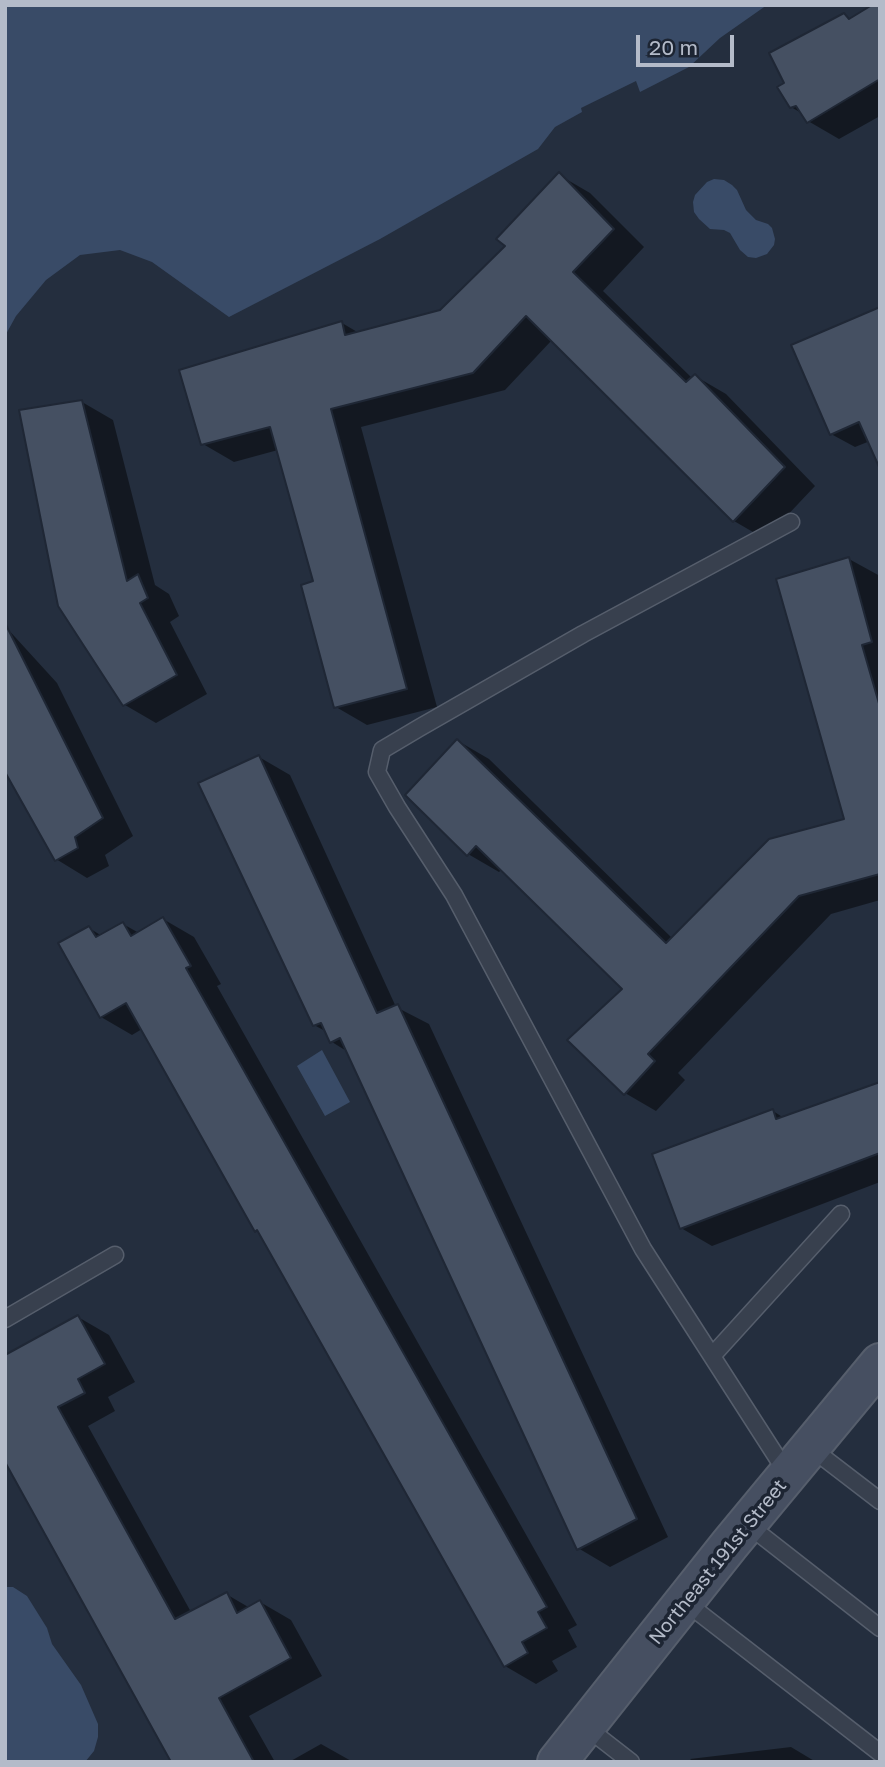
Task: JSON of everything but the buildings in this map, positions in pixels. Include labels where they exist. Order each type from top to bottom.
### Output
[{"type":"street","name":"Northeast 191st Street","points":[[557,1762],[747,1524],[876,1375]]},
{"type":"lane","points":[[791,522],[583,634],[382,750],[377,772],[454,895],[643,1248],[712,1356],[800,1461],[880,1501]]},
{"type":"lane","points":[[712,1356],[841,1214]]},
{"type":"lane","points":[[5,1319],[114,1255]]},
{"type":"lane","points":[[747,1524],[880,1628]]},
{"type":"lane","points":[[684,1601],[880,1753]]},
{"type":"lane","points":[[585,1726],[631,1762]]},
{"type":"water","points":[[5,5],[767,5],[720,38],[689,67],[640,92],[636,81],[581,108],[582,112],[555,127],[538,149],[380,239],[229,317],[152,262],[120,250],[80,255],[46,280],[16,316],[5,336]]},
{"type":"water","points":[[714,179],[724,180],[732,185],[746,210],[756,220],[772,228],[774,245],[767,254],[756,258],[748,257],[740,250],[730,233],[710,229],[694,212],[695,195],[707,182]]},
{"type":"water","points":[[322,1050],[350,1102],[325,1116],[297,1066]]},
{"type":"water","points":[[5,1587],[13,1587],[27,1596],[47,1628],[52,1644],[81,1685],[98,1724],[94,1751],[85,1762],[5,1762]]}]
